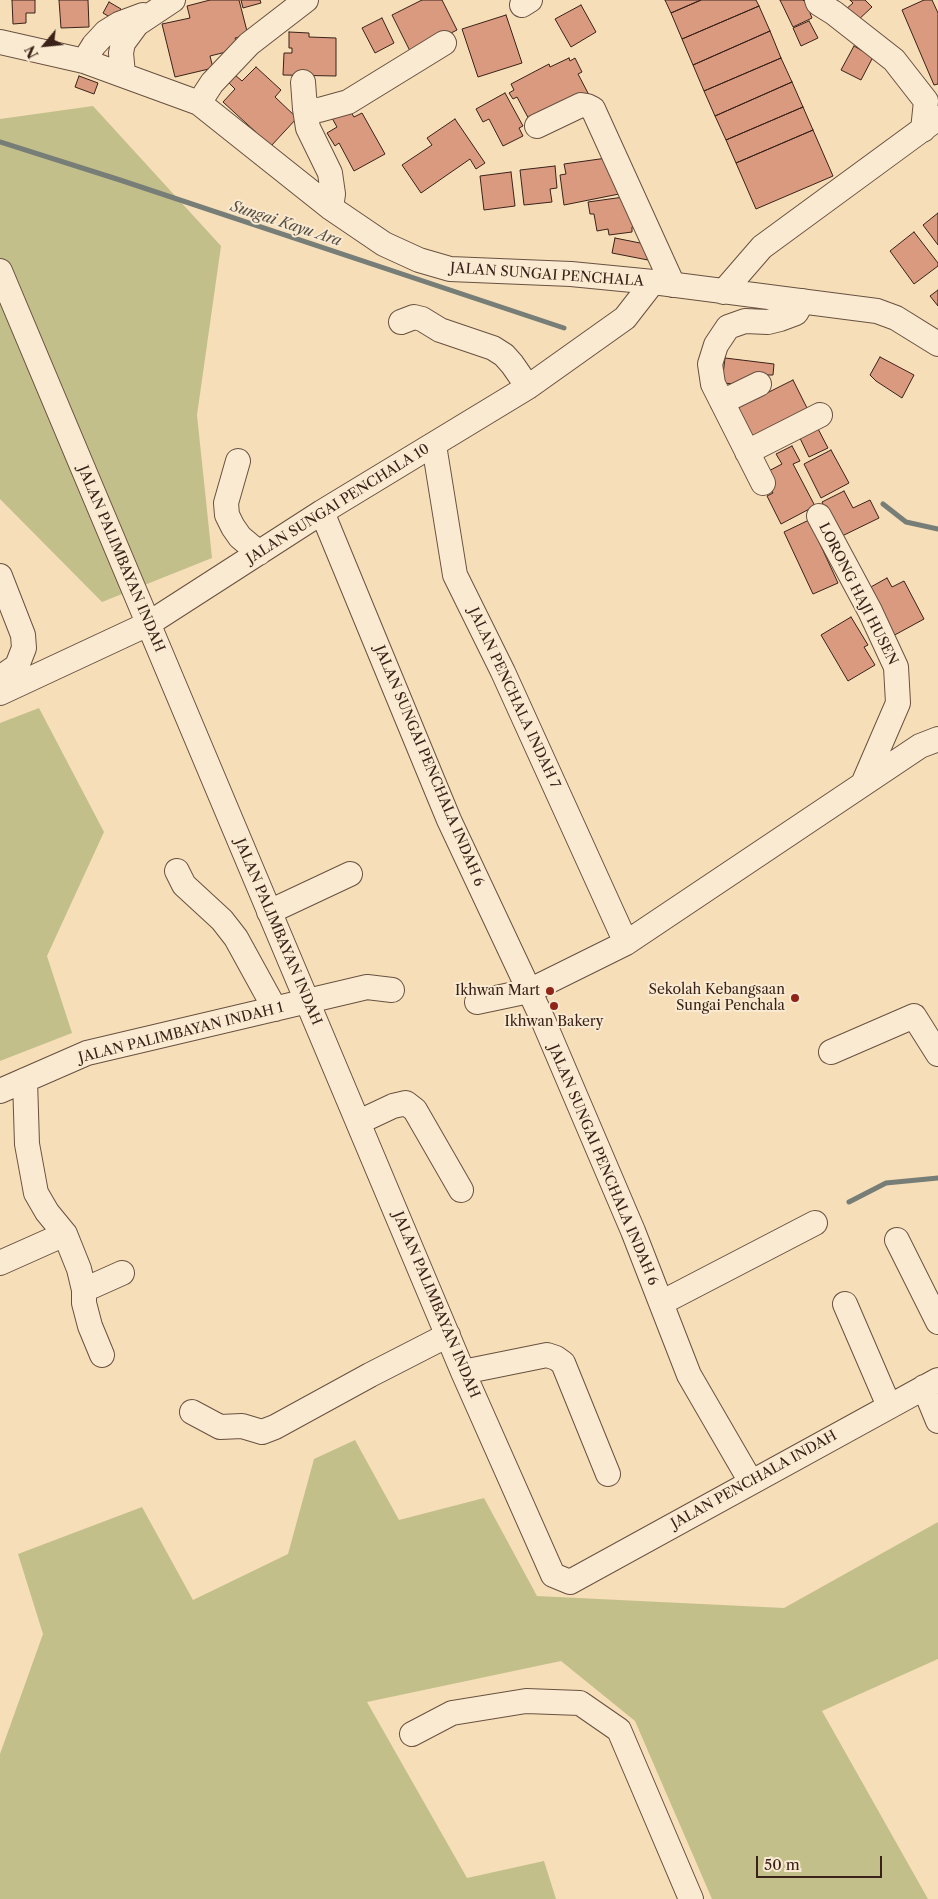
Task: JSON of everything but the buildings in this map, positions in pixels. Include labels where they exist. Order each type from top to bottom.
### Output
[{"type":"street","points":[[123,74],[121,53],[123,31],[132,0]]},
{"type":"street","points":[[199,103],[212,83],[249,44],[306,0]]},
{"type":"street","points":[[723,292],[762,247],[930,124],[926,101],[894,60],[834,13],[818,3],[817,0]]},
{"type":"street","points":[[84,60],[106,32],[123,31],[168,3]]},
{"type":"street","name":"JALAN SUNGAI PENCHALA","points":[[0,42],[84,60],[199,103],[223,120],[331,208],[384,244],[419,260],[450,270],[571,274],[877,311],[896,318],[938,344]]},
{"type":"street","points":[[304,109],[319,110],[348,102],[444,43]]},
{"type":"street","points":[[303,82],[304,109],[308,128],[330,173],[333,194],[331,208]]},
{"type":"street","points":[[537,126],[581,105],[592,109],[663,284]]},
{"type":"street","name":"JALAN PALIMBAYAN INDAH","points":[[0,271],[463,1372],[552,1575],[570,1582]]},
{"type":"street","name":"JALAN SUNGAI PENCHALA 10","points":[[0,694],[148,624],[322,512],[528,388],[625,318],[663,284]]},
{"type":"street","points":[[764,483],[713,384],[710,364],[716,345],[728,327],[745,321],[768,322],[780,320],[796,313],[803,301]]},
{"type":"street","points":[[401,322],[414,317],[422,319],[440,330],[493,348],[512,364],[528,388]]},
{"type":"street","points":[[722,402],[759,384]]},
{"type":"street","points":[[747,452],[820,415]]},
{"type":"street","name":"JALAN PENCHALA INDAH 7","points":[[434,445],[455,574],[503,672],[626,942]]},
{"type":"street","points":[[238,461],[226,503],[227,515],[232,527],[259,553]]},
{"type":"street","name":"JALAN SUNGAI PENCHALA INDAH 6","points":[[322,512],[449,820],[530,991],[633,1231],[689,1376],[750,1482]]},
{"type":"street","name":"LORONG HAJI HUSEN","points":[[818,516],[870,611],[896,667],[898,703],[863,784]]},
{"type":"street","points":[[0,576],[23,635],[24,648],[17,666],[0,678]]},
{"type":"street","points":[[477,1002],[530,991],[626,942],[920,746],[938,739]]},
{"type":"street","points":[[177,871],[184,885],[222,920],[236,938],[275,1009]]},
{"type":"street","points":[[269,912],[350,874]]},
{"type":"street","points":[[308,1002],[367,987],[392,990]]},
{"type":"street","name":"JALAN PALIMBAYAN INDAH 1","points":[[0,1091],[86,1053],[308,1002]]},
{"type":"street","points":[[831,1052],[914,1016],[938,1054]]},
{"type":"street","points":[[25,1080],[27,1144],[36,1193],[47,1212],[65,1234],[79,1269],[93,1334],[102,1355]]},
{"type":"street","points":[[359,1122],[393,1106],[406,1103],[415,1110],[461,1190]]},
{"type":"street","points":[[661,1303],[814,1223]]},
{"type":"street","points":[[0,1263],[65,1234]]},
{"type":"street","points":[[897,1240],[938,1322]]},
{"type":"street","points":[[84,1296],[122,1273]]},
{"type":"street","points":[[845,1304],[889,1406]]},
{"type":"street","points":[[192,1412],[220,1428],[242,1426],[262,1432],[275,1427],[448,1335]]},
{"type":"street","points":[[463,1372],[546,1355],[556,1358],[563,1363],[608,1474]]},
{"type":"street","points":[[931,1383],[938,1420]]},
{"type":"street","name":"JALAN PENCHALA INDAH","points":[[570,1582],[931,1383]]},
{"type":"street","points":[[412,1734],[452,1713],[526,1701],[580,1703],[619,1730],[691,1899]]},
{"type":"shaded area","points":[[93,106],[221,246],[197,415],[212,558],[102,602],[0,499],[0,119]]},
{"type":"shaded area","points":[[39,708],[104,832],[47,956],[72,1033],[0,1061],[0,723]]},
{"type":"shaded area","points":[[355,1440],[399,1520],[484,1498],[537,1596],[784,1608],[938,1522],[938,1659],[822,1711],[928,1899],[712,1899],[635,1721],[561,1661],[367,1702],[467,1878],[544,1861],[556,1899],[0,1899],[0,1754],[43,1634],[18,1554],[142,1507],[193,1600],[288,1554],[314,1459]]},
{"type":"waterway","name":"Sungai Kayu Ara","points":[[0,142],[564,328]]},
{"type":"waterway","name":"Sungai Kayu Ara","points":[[883,504],[906,522],[938,529]]},
{"type":"waterway","points":[[849,1202],[886,1183],[938,1178]]},
{"type":"place","name":"Ikhwan Mart","points":[[550,991]]},
{"type":"place","name":"Sekolah Kebangsaan Sungai Penchala","points":[[795,998]]},
{"type":"place","name":"Ikhwan Bakery","points":[[554,1006]]}]
